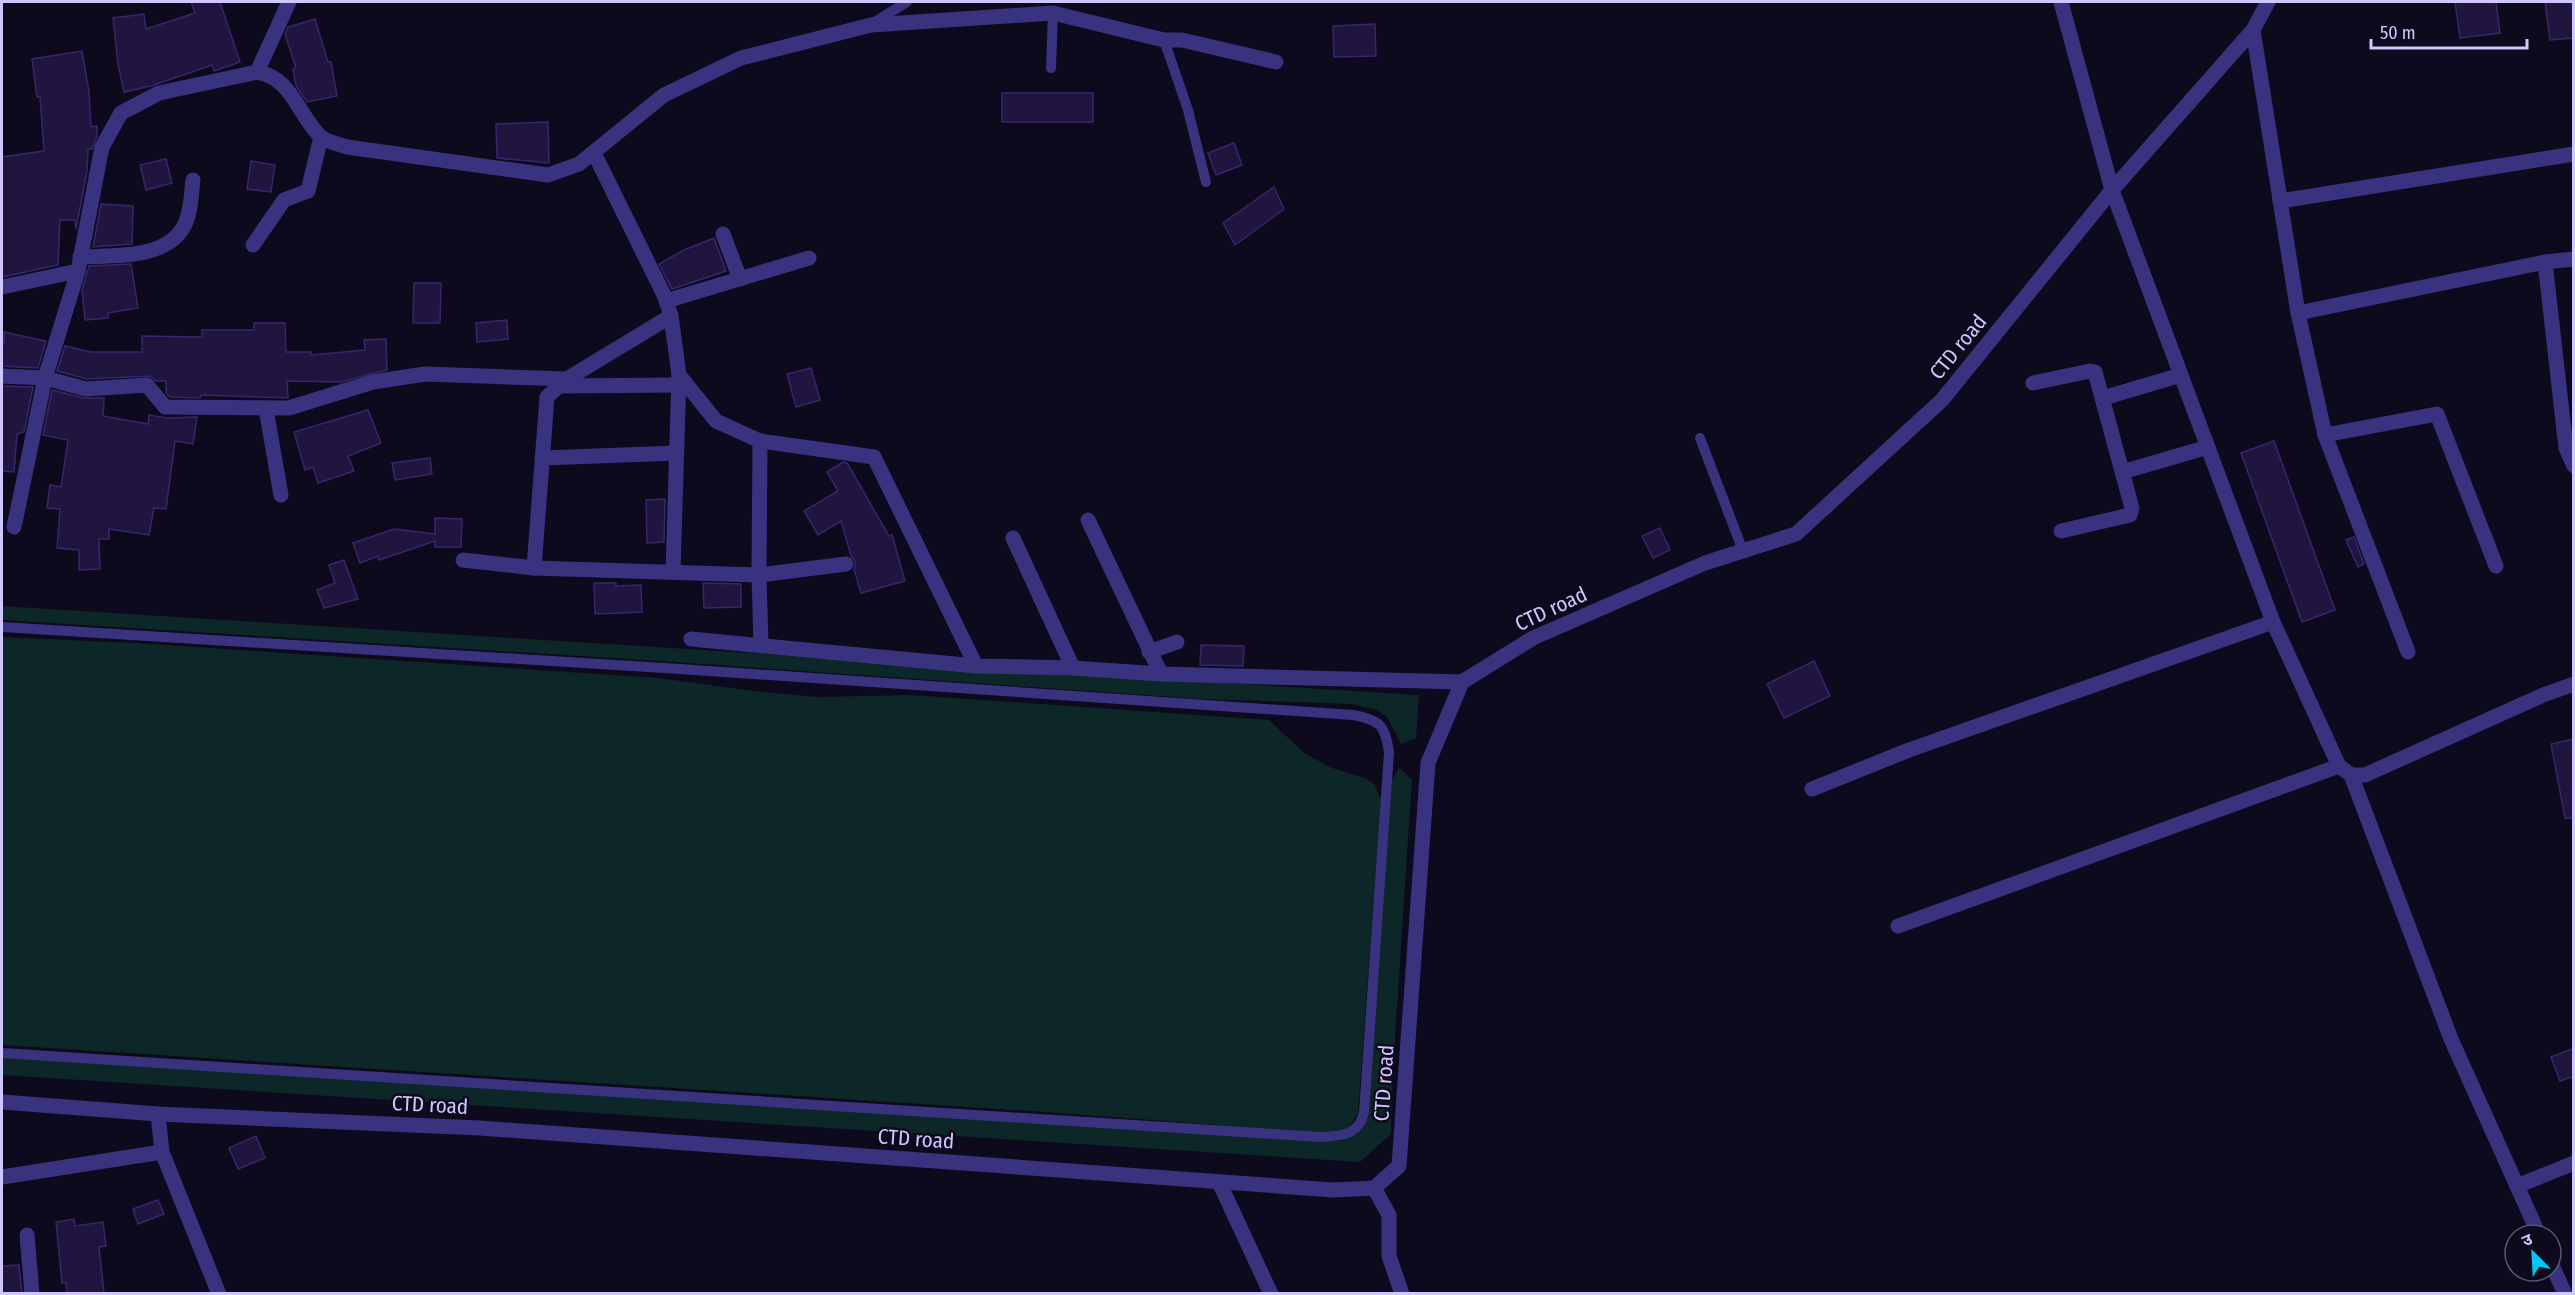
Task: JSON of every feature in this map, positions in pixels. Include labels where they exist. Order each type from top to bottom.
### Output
[{"type":"street","points":[[263,73],[267,48],[289,2]]},
{"type":"street","points":[[2061,2],[2112,190],[2273,622],[2345,771],[2451,1039],[2534,1223]]},
{"type":"street","name":"CTD road","points":[[2,1102],[158,1114],[480,1128],[1333,1190],[1374,1188],[1399,1166],[1428,763],[1461,682],[1533,638],[1705,563],[1796,534],[1942,400],[2112,190],[2253,30],[2268,2]]},
{"type":"street","points":[[14,527],[45,378],[79,264],[102,147],[121,113],[159,93],[263,73],[292,96],[321,138],[347,147],[548,175],[579,164],[664,95],[732,63],[871,25],[1053,13],[1164,40],[1182,40],[1276,62]]},
{"type":"street","points":[[2253,30],[2298,313],[2325,435],[2408,652]]},
{"type":"street","points":[[253,245],[284,200],[308,191],[321,138]]},
{"type":"street","points":[[594,153],[666,301],[671,316],[679,380],[673,572]]},
{"type":"street","points":[[2280,201],[2574,154]]},
{"type":"street","points":[[2,287],[79,264],[141,253],[165,244],[183,229],[189,215],[194,180]]},
{"type":"street","points":[[723,234],[740,279]]},
{"type":"street","points":[[666,301],[809,258]]},
{"type":"street","points":[[2298,313],[2545,262],[2574,259]]},
{"type":"street","points":[[2545,262],[2574,466]]},
{"type":"street","points":[[534,568],[547,397],[563,382],[671,316]]},
{"type":"street","points":[[2033,383],[2090,371],[2097,376],[2132,508],[2130,515],[2061,531]]},
{"type":"street","points":[[2,376],[45,378],[86,389],[147,385],[165,407],[266,410],[289,408],[373,382],[425,374],[563,382],[679,380],[716,421],[760,441],[874,457],[976,666]]},
{"type":"street","points":[[2103,398],[2181,375]]},
{"type":"street","points":[[266,410],[281,495]]},
{"type":"street","points":[[2325,435],[2437,414],[2496,566]]},
{"type":"street","points":[[760,441],[759,575],[762,645]]},
{"type":"street","points":[[2122,472],[2208,447]]},
{"type":"street","points":[[542,458],[677,453]]},
{"type":"street","points":[[1088,520],[1161,674]]},
{"type":"street","points":[[1013,538],[1072,668]]},
{"type":"street","points":[[463,560],[534,568],[759,575],[846,564]]},
{"type":"street","points":[[1812,789],[1909,750],[2273,622]]},
{"type":"street","points":[[691,639],[976,666],[1072,668],[1161,674],[1461,682]]},
{"type":"street","points":[[1149,652],[1177,642]]},
{"type":"street","points":[[1898,926],[2345,771],[2365,775],[2543,695],[2574,684]]},
{"type":"street","points":[[158,1114],[162,1152],[219,1293]]},
{"type":"street","points":[[2,1178],[162,1152]]},
{"type":"street","points":[[2517,1186],[2574,1163]]},
{"type":"street","points":[[1219,1182],[1271,1293]]},
{"type":"street","points":[[1374,1188],[1389,1215],[1389,1256],[1402,1293]]},
{"type":"street","points":[[27,1235],[32,1293]]},
{"type":"lane","points":[[871,25],[908,2]]},
{"type":"lane","points":[[1051,68],[1053,13]]},
{"type":"lane","points":[[1164,40],[1188,110],[1206,182]]},
{"type":"lane","points":[[1700,438],[1743,551]]},
{"type":"lane","points":[[2,627],[680,669],[1353,715],[1378,722],[1395,756],[1364,1112],[1362,1121],[1347,1135],[1321,1137],[2,1053]]},
{"type":"green space","points":[[2,606],[1419,695],[1416,738],[1401,744],[1387,717],[1377,710],[1351,704],[1202,699],[660,661],[2,620]]},
{"type":"green space","points":[[2,637],[135,643],[659,678],[817,697],[911,695],[1269,720],[1304,753],[1332,768],[1365,778],[1374,784],[1381,799],[1358,1113],[1349,1128],[1324,1133],[1031,1111],[2,1045]]},
{"type":"green space","points":[[1399,768],[1412,779],[1394,1054],[1383,1054],[1383,1062],[1392,1080],[1391,1134],[1360,1162],[2,1075],[2,1056],[1340,1141],[1359,1132],[1367,1113],[1392,780]]},
{"type":"building","points":[[191,2],[220,2],[240,62],[214,71],[212,65],[151,86],[124,92],[118,64],[113,18],[144,14],[146,29],[195,13]]},
{"type":"building","points":[[2455,2],[2496,2],[2500,33],[2460,38]]},
{"type":"building","points":[[2545,2],[2574,2],[2574,38],[2550,40]]},
{"type":"building","points":[[315,19],[328,62],[331,62],[337,96],[307,102],[296,86],[293,69],[296,68],[285,34],[288,27]]},
{"type":"building","points":[[1375,24],[1376,56],[1334,57],[1333,26]]},
{"type":"building","points":[[82,51],[89,92],[91,127],[97,126],[97,136],[92,149],[88,149],[87,171],[76,229],[75,220],[60,220],[58,265],[2,277],[2,157],[44,151],[40,97],[37,97],[32,59]]},
{"type":"building","points":[[1002,93],[1093,93],[1093,122],[1002,122]]},
{"type":"building","points":[[548,122],[549,163],[497,158],[496,124]]},
{"type":"building","points":[[1234,143],[1242,165],[1216,175],[1208,153]]},
{"type":"building","points":[[166,159],[172,183],[146,190],[140,165]]},
{"type":"building","points":[[251,161],[275,165],[271,192],[247,189]]},
{"type":"building","points":[[1274,187],[1284,209],[1235,245],[1223,223]]},
{"type":"building","points":[[101,204],[133,206],[132,244],[93,247]]},
{"type":"building","points":[[714,238],[726,271],[672,289],[659,264],[684,250]]},
{"type":"building","points":[[131,264],[138,308],[108,313],[108,318],[85,320],[82,290],[89,266]]},
{"type":"building","points":[[414,283],[441,283],[440,323],[413,323]]},
{"type":"building","points":[[507,320],[508,339],[477,342],[476,323]]},
{"type":"building","points":[[254,323],[285,323],[286,352],[311,352],[311,355],[365,350],[364,340],[386,339],[387,370],[341,382],[287,381],[288,398],[201,395],[200,398],[170,397],[166,393],[166,381],[156,381],[150,376],[87,379],[57,371],[65,346],[91,352],[142,352],[142,336],[202,337],[202,330],[254,330]]},
{"type":"building","points":[[4,332],[46,341],[38,368],[2,366]]},
{"type":"building","points":[[811,368],[820,400],[796,407],[787,374]]},
{"type":"building","points":[[2,386],[33,387],[24,432],[17,434],[14,472],[2,471]]},
{"type":"building","points":[[52,390],[84,398],[104,398],[103,416],[148,424],[149,415],[167,418],[197,417],[193,444],[175,441],[166,509],[154,508],[149,535],[109,529],[109,539],[99,539],[100,569],[79,570],[79,550],[57,548],[60,509],[47,508],[50,485],[61,487],[68,440],[43,435]]},
{"type":"building","points":[[368,410],[381,443],[348,456],[354,471],[318,483],[313,467],[305,470],[294,432]]},
{"type":"building","points":[[2274,441],[2335,610],[2302,622],[2241,453]]},
{"type":"building","points":[[430,458],[432,474],[395,480],[392,463]]},
{"type":"building","points":[[843,462],[847,463],[889,536],[892,535],[905,581],[861,593],[854,569],[856,562],[851,556],[841,521],[818,535],[804,511],[838,491],[827,472]]},
{"type":"building","points":[[665,499],[664,542],[647,543],[646,500]]},
{"type":"building","points":[[435,518],[462,519],[461,547],[435,547],[435,541],[379,560],[378,556],[360,563],[353,543],[394,529],[435,534]]},
{"type":"building","points":[[1660,528],[1670,550],[1653,558],[1642,536]]},
{"type":"building","points":[[2354,537],[2364,564],[2358,567],[2346,540]]},
{"type":"building","points":[[344,560],[358,599],[324,608],[317,590],[335,583],[329,565]]},
{"type":"building","points":[[594,583],[616,583],[616,586],[641,585],[642,612],[595,614]]},
{"type":"building","points":[[703,583],[741,584],[741,607],[704,608]]},
{"type":"building","points":[[1201,645],[1244,646],[1243,666],[1200,665]]},
{"type":"building","points":[[1814,661],[1830,696],[1784,718],[1767,684]]},
{"type":"building","points":[[2574,739],[2574,818],[2565,818],[2551,744]]},
{"type":"building","points":[[2574,1048],[2574,1076],[2560,1081],[2551,1057]]},
{"type":"building","points":[[256,1136],[265,1158],[238,1169],[229,1148]]},
{"type":"building","points":[[158,1200],[164,1214],[138,1224],[133,1209]]},
{"type":"building","points":[[74,1219],[75,1226],[103,1222],[106,1246],[99,1247],[104,1293],[67,1293],[66,1283],[62,1283],[56,1222]]},
{"type":"building","points":[[19,1265],[22,1293],[2,1293],[2,1266]]}]
